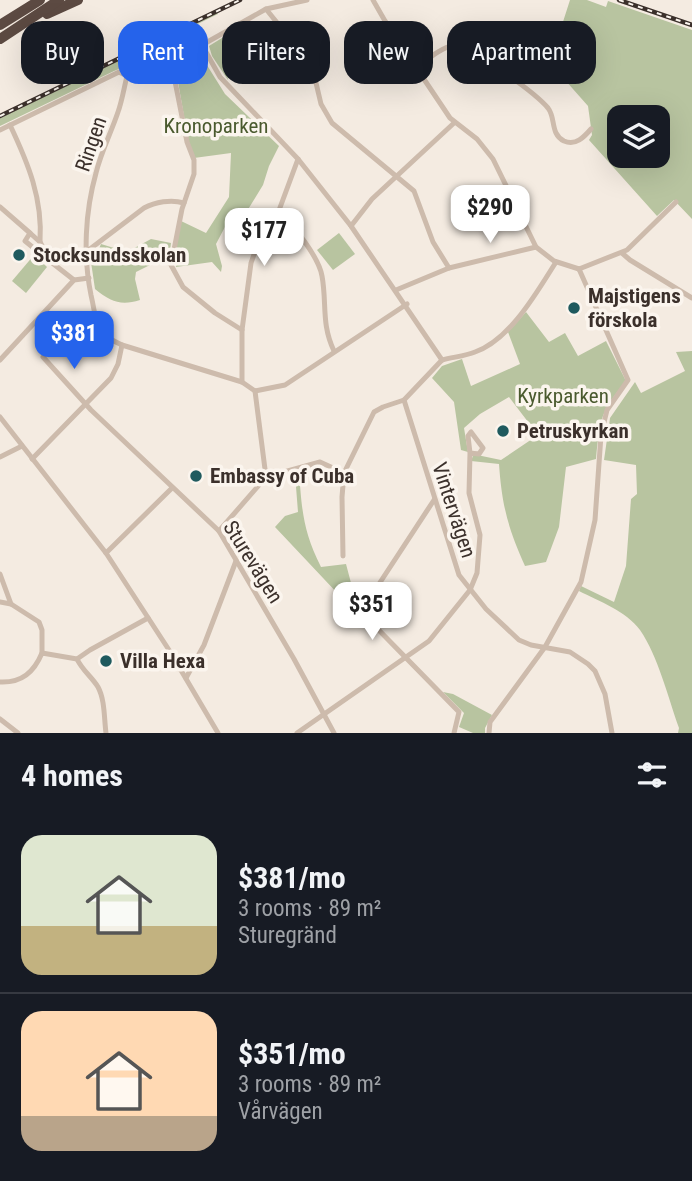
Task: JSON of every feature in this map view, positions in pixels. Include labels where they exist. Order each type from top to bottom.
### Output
[{"type":"highway","points":[[0,25],[40,0]]},
{"type":"highway","points":[[27,21],[59,0]]},
{"type":"highway","points":[[30,21],[78,0]]},
{"type":"highway","points":[[0,39],[21,25]]},
{"type":"street","points":[[208,42],[267,9],[307,0]]},
{"type":"street","points":[[373,0],[386,21]]},
{"type":"street","points":[[267,9],[312,66],[321,104],[332,123],[414,191],[433,242],[449,268]]},
{"type":"street","points":[[208,56],[220,77],[298,159],[351,226],[407,304],[442,360]]},
{"type":"street","points":[[0,130],[118,72]]},
{"type":"street","name":"Ringen","points":[[125,84],[95,176],[88,222],[86,252],[99,331],[106,338],[122,345],[242,382],[255,391]]},
{"type":"street","points":[[176,84],[187,142],[194,160],[194,174],[184,203],[171,265],[183,287],[215,313],[242,330]]},
{"type":"street","points":[[427,84],[454,123],[477,139],[493,159],[536,247],[556,262],[579,269],[622,253],[676,202]]},
{"type":"street","points":[[518,84],[550,110],[553,127],[562,140],[571,142],[583,139],[591,129]]},
{"type":"street","points":[[351,226],[372,199],[454,123]]},
{"type":"street","points":[[10,125],[26,158],[36,189],[40,242]]},
{"type":"street","points":[[242,382],[242,330],[251,263],[256,248],[278,213],[298,159]]},
{"type":"street","points":[[86,252],[151,204],[176,200],[184,203]]},
{"type":"street","points":[[0,207],[40,242],[51,262]]},
{"type":"street","points":[[278,213],[305,243],[319,265],[325,323],[334,351]]},
{"type":"street","points":[[30,233],[26,241],[74,280]]},
{"type":"street","points":[[396,290],[449,268],[536,247]]},
{"type":"street","points":[[622,253],[692,298]]},
{"type":"street","points":[[343,556],[344,473],[374,412],[404,400],[442,360],[476,352],[500,336],[532,300],[556,262]]},
{"type":"street","points":[[489,733],[490,722],[545,647],[581,582],[595,520],[601,435],[607,410],[628,380],[579,269]]},
{"type":"street","points":[[0,360],[74,280],[89,278]]},
{"type":"street","points":[[266,477],[255,391],[285,385],[407,304]]},
{"type":"street","points":[[32,459],[111,378],[118,364],[122,345]]},
{"type":"street","name":"Sturevägen","points":[[43,357],[85,403],[219,531],[334,733]]},
{"type":"street","name":"Vintervägen","points":[[404,400],[458,575],[511,634],[531,645],[570,652],[595,671],[606,694],[612,733]]},
{"type":"street","points":[[0,417],[106,552],[218,733]]},
{"type":"street","points":[[0,457],[22,446]]},
{"type":"street","points":[[297,733],[436,634],[470,590],[477,573],[480,535],[469,493],[470,453]]},
{"type":"street","points":[[219,531],[266,477],[320,462],[344,473]]},
{"type":"street","points":[[106,552],[172,488]]},
{"type":"street","points":[[434,500],[362,610],[459,712],[454,733]]},
{"type":"street","points":[[186,678],[204,645],[236,561]]},
{"type":"street","points":[[0,574],[11,604]]},
{"type":"street","points":[[0,602],[11,604],[39,622],[43,630],[43,653],[38,664],[22,679],[0,682]]},
{"type":"street","points":[[43,653],[77,659],[148,618]]},
{"type":"street","points":[[77,659],[85,673],[97,684],[101,694],[106,733]]},
{"type":"street","points":[[0,719],[18,733]]},
{"type":"green space","points":[[570,0],[587,0],[606,7],[608,1],[692,30],[692,219],[674,200],[657,216],[614,168],[670,168],[670,105],[607,105],[607,160],[589,140],[592,135],[588,106],[569,84],[596,84],[596,21],[563,21]]},
{"type":"green space","points":[[222,38],[222,71],[212,56],[209,46]]},
{"type":"green space","points":[[118,61],[118,69],[104,76],[104,68]]},
{"type":"green space","name":"Kronoparken","points":[[208,67],[225,94],[279,146],[263,185],[247,211],[226,225],[216,244],[221,272],[212,262],[176,267],[175,253],[181,221],[206,233],[229,197],[231,153],[194,158],[178,84],[208,84]]},
{"type":"green space","points":[[70,84],[87,84],[0,126],[0,118]]},
{"type":"green space","points":[[339,233],[355,254],[333,270],[317,250]]},
{"type":"green space","points":[[151,239],[171,243],[168,265],[150,265],[136,272],[140,300],[116,302],[95,289],[91,262],[101,244],[127,252]]},
{"type":"green space","points":[[34,255],[47,267],[26,293],[12,281]]},
{"type":"green space","name":"Kyrkparken","points":[[526,312],[549,342],[565,333],[578,356],[606,341],[626,381],[606,409],[596,459],[566,467],[559,527],[546,562],[525,566],[507,516],[499,464],[471,461],[473,456],[477,455],[501,460],[538,435],[509,397],[480,414],[464,428],[468,452],[461,450],[454,402],[432,378],[442,366],[462,359],[471,386],[520,364],[508,332]]},
{"type":"green space","points":[[692,351],[692,733],[678,733],[679,728],[662,677],[640,630],[620,612],[579,591],[581,586],[614,602],[626,566],[631,499],[637,494],[636,465],[604,460],[610,418],[635,382],[641,393],[685,371],[676,352]]},
{"type":"green space","points":[[299,472],[304,521],[310,542],[321,567],[346,564],[355,598],[360,605],[356,613],[275,527],[285,516],[298,512],[295,474]]},
{"type":"green space","points":[[443,692],[453,694],[492,715],[485,733],[473,733],[459,727],[464,713]]},
{"type":"railway","points":[[0,116],[240,0]]},
{"type":"railway","points":[[619,0],[692,25]]},
{"type":"place","name":"Stocksundsskolan","points":[[19,255]]},
{"type":"place","name":"Majstigens förskola","points":[[574,308]]},
{"type":"place","name":"Petruskyrkan","points":[[503,431]]},
{"type":"place","name":"Embassy of Cuba","points":[[196,476]]},
{"type":"place","name":"Villa Hexa","points":[[106,661]]}]
